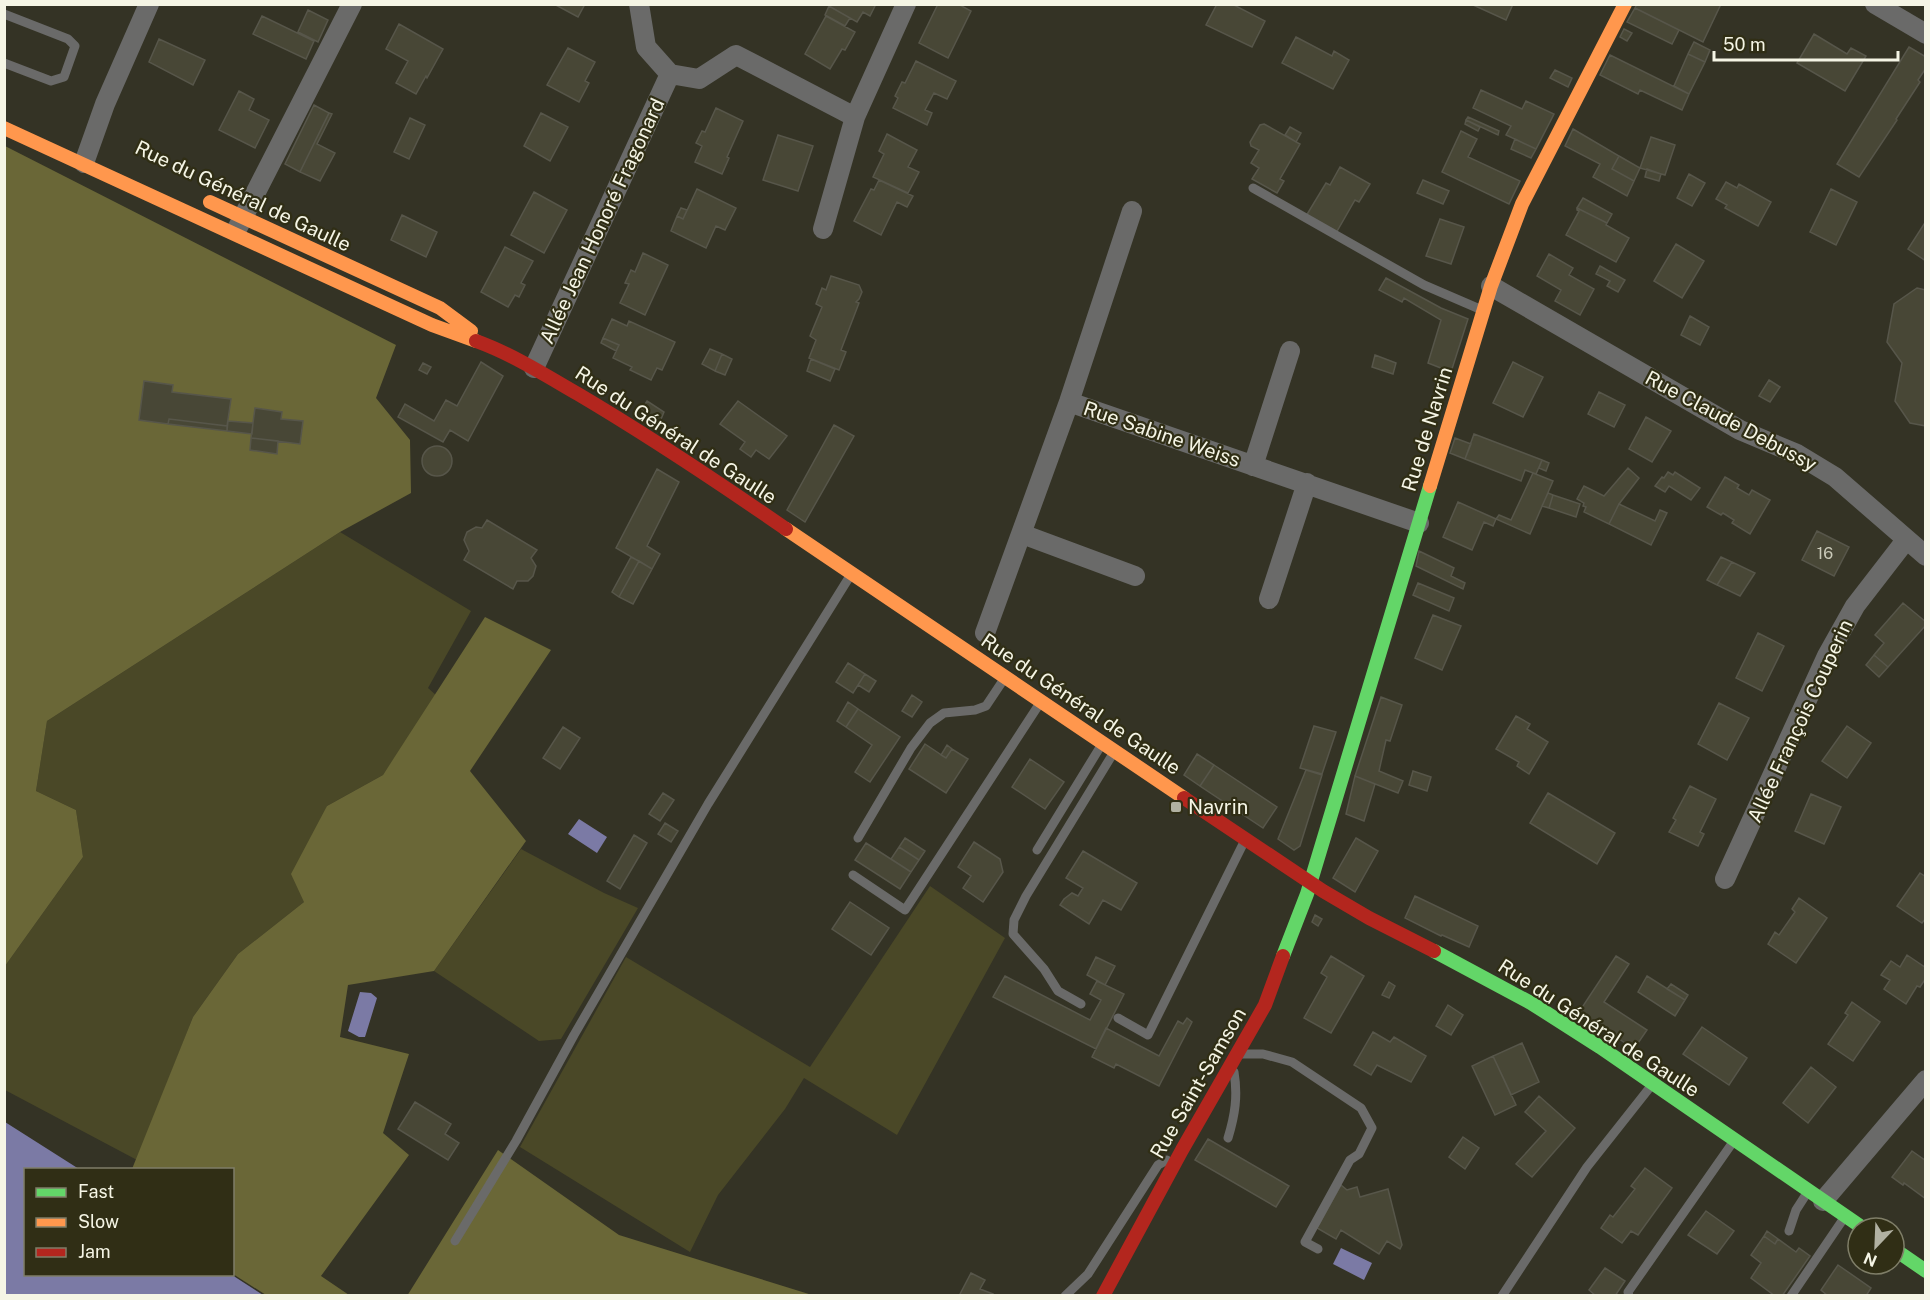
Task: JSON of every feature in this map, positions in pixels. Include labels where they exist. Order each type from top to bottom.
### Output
[{"type":"main road","name":"Rue de Navrin","points":[[1310,882],[1491,286],[1522,204],[1625,4]]},
{"type":"main road","name":"Rue du Général de Gaulle","points":[[4,128],[89,151],[239,225],[432,325],[491,346],[534,368],[616,416],[1310,882],[1369,918],[1531,1003],[1600,1047],[1845,1216]]},
{"type":"main road","name":"Rue du Général de Gaulle","points":[[194,195],[239,225],[440,308],[491,346]]},
{"type":"main road","name":"Rue Saint-Samson","points":[[1103,1296],[1182,1150],[1265,1005],[1310,882]]},
{"type":"main road","points":[[1906,1257],[1926,1270]]},
{"type":"street","points":[[89,151],[105,104],[149,4]]},
{"type":"street","points":[[239,225],[352,4]]},
{"type":"street","name":"Allée Jean Honoré Fragonard","points":[[639,4],[646,47],[670,74],[699,79],[736,55],[855,117]]},
{"type":"street","points":[[823,229],[855,117],[906,4]]},
{"type":"street","points":[[1875,4],[1926,34]]},
{"type":"street","name":"Allée Jean Honoré Fragonard","points":[[534,368],[670,74]]},
{"type":"street","points":[[1069,402],[1132,211]]},
{"type":"street","name":"Rue Claude Debussy","points":[[1491,286],[1740,430],[1797,453],[1835,477],[1926,556]]},
{"type":"street","points":[[1253,466],[1290,351]]},
{"type":"street","name":"Rue Sabine Weiss","points":[[985,633],[1069,402],[1419,523]]},
{"type":"street","points":[[1269,599],[1307,483]]},
{"type":"street","points":[[1022,534],[1135,576]]},
{"type":"street","name":"Allée François Couperin","points":[[1725,879],[1827,656],[1855,606],[1906,540]]},
{"type":"street","points":[[1816,1196],[1926,1080]]},
{"type":"lane","points":[[4,14],[68,39],[75,46],[64,77],[51,81],[4,63]]},
{"type":"lane","points":[[1253,188],[1424,285],[1484,310]]},
{"type":"lane","points":[[455,1241],[516,1141],[574,1035],[708,804],[851,574]]},
{"type":"lane","points":[[858,838],[912,748],[930,723],[944,713],[975,710],[986,706],[1006,677]]},
{"type":"lane","points":[[853,876],[905,910],[1041,701]]},
{"type":"lane","points":[[1037,850],[1109,746]]},
{"type":"lane","points":[[1081,1004],[1058,991],[1044,969],[1013,934],[1014,920],[1109,746]]},
{"type":"lane","points":[[1118,1018],[1148,1035],[1246,837]]},
{"type":"lane","points":[[1228,1138],[1236,1112],[1237,1087],[1234,1058],[1263,1054],[1292,1062],[1361,1108],[1372,1128],[1359,1154],[1350,1160],[1305,1242],[1318,1249]]},
{"type":"lane","points":[[1502,1296],[1587,1167],[1652,1084]]},
{"type":"lane","points":[[1629,1296],[1628,1292],[1734,1140]]},
{"type":"lane","points":[[1065,1296],[1088,1274],[1158,1165],[1182,1150]]},
{"type":"lane","points":[[1789,1231],[1796,1210],[1816,1196]]},
{"type":"lane","points":[[1791,1296],[1845,1216]]},
{"type":"shaded area","points":[[5,146],[396,345],[376,398],[410,440],[411,493],[340,532],[47,721],[36,791],[76,810],[83,857],[5,966]]},
{"type":"shaded area","points":[[340,532],[471,611],[428,688],[438,697],[383,775],[327,806],[304,902],[238,954],[193,1017],[137,1160],[5,1090],[5,966],[83,857],[76,810],[36,791],[47,721]]},
{"type":"shaded area","points":[[485,617],[551,650],[470,771],[526,841],[434,971],[348,985],[340,1037],[409,1054],[383,1133],[409,1155],[321,1276],[349,1295],[266,1295],[234,1275],[234,1168],[132,1168],[193,1017],[238,954],[304,902],[291,874],[327,806],[383,775]]},
{"type":"shaded area","points":[[521,849],[604,893],[638,908],[561,1039],[539,1041],[434,971]]},
{"type":"shaded area","points":[[930,886],[1005,938],[897,1135],[804,1078],[785,1109],[718,1195],[690,1252],[520,1147],[626,957],[810,1067]]},
{"type":"shaded area","points":[[498,1150],[619,1235],[812,1295],[407,1296]]},
{"type":"water","points":[[579,819],[607,837],[597,853],[568,834]]},
{"type":"water","points":[[360,992],[371,993],[377,998],[365,1037],[359,1037],[348,1031]]},
{"type":"water","points":[[5,1122],[77,1168],[24,1168],[24,1276],[234,1276],[263,1295],[5,1295]]},
{"type":"water","points":[[1341,1248],[1372,1263],[1364,1280],[1333,1264]]},
{"type":"building","points":[[554,4],[585,4],[578,17]]},
{"type":"building","points":[[876,4],[870,16],[863,12],[857,22],[827,5]]},
{"type":"building","points":[[938,4],[958,4],[971,11],[948,58],[919,43]]},
{"type":"building","points":[[1217,4],[1232,4],[1265,21],[1252,47],[1206,25]]},
{"type":"building","points":[[1471,4],[1513,4],[1506,20]]},
{"type":"building","points":[[1637,4],[1721,4],[1703,42],[1635,8]]},
{"type":"building","points":[[829,6],[850,18],[845,26],[825,15]]},
{"type":"building","points":[[1635,8],[1679,30],[1672,44],[1627,22]]},
{"type":"building","points":[[308,10],[328,20],[318,42],[298,32]]},
{"type":"building","points":[[262,16],[314,41],[306,59],[253,34]]},
{"type":"building","points":[[826,16],[855,32],[830,69],[805,54]]},
{"type":"building","points":[[399,24],[443,49],[416,94],[396,83],[408,61],[386,49]]},
{"type":"building","points":[[1624,29],[1632,33],[1627,41],[1620,37]]},
{"type":"building","points":[[1814,34],[1847,54],[1851,48],[1866,56],[1845,91],[1797,63]]},
{"type":"building","points":[[1296,37],[1332,56],[1334,51],[1349,60],[1333,89],[1282,63]]},
{"type":"building","points":[[159,39],[205,60],[193,85],[149,62]]},
{"type":"building","points":[[1694,42],[1710,50],[1705,62],[1688,54]]},
{"type":"building","points":[[1909,47],[1926,57],[1926,68],[1897,120],[1859,177],[1837,164]]},
{"type":"building","points":[[568,48],[595,62],[585,81],[589,83],[579,102],[547,85]]},
{"type":"building","points":[[1688,54],[1705,62],[1689,94],[1674,86]]},
{"type":"building","points":[[1610,55],[1689,94],[1682,110],[1640,90],[1638,94],[1600,75]]},
{"type":"building","points":[[916,61],[956,81],[947,99],[934,93],[925,110],[932,113],[927,125],[893,108],[898,98],[895,96],[902,82],[905,83]]},
{"type":"building","points":[[1555,70],[1572,78],[1568,87],[1550,78]]},
{"type":"building","points":[[1481,90],[1522,109],[1526,101],[1554,114],[1536,149],[1506,135],[1511,126],[1473,108]]},
{"type":"building","points":[[239,91],[254,99],[249,110],[269,120],[255,148],[219,130]]},
{"type":"building","points":[[314,105],[329,113],[300,172],[285,164]]},
{"type":"building","points":[[716,108],[743,121],[722,174],[695,162],[702,146],[696,143],[702,131],[705,132]]},
{"type":"building","points":[[329,113],[332,114],[317,144],[335,153],[320,181],[300,172]]},
{"type":"building","points":[[541,113],[568,127],[550,161],[524,146]]},
{"type":"building","points":[[1468,117],[1499,131],[1498,135],[1466,120]]},
{"type":"building","points":[[410,118],[425,125],[409,159],[394,152]]},
{"type":"building","points":[[1466,120],[1480,127],[1478,131],[1465,124]]},
{"type":"building","points":[[1264,124],[1300,144],[1280,179],[1284,181],[1277,193],[1252,179],[1259,168],[1251,163],[1259,150],[1251,146],[1250,142],[1260,125]]},
{"type":"building","points":[[1290,127],[1301,133],[1296,142],[1285,135]]},
{"type":"building","points":[[1573,129],[1619,156],[1612,169],[1634,181],[1627,196],[1593,177],[1600,164],[1565,146]]},
{"type":"building","points":[[1461,131],[1477,139],[1468,157],[1520,181],[1509,204],[1442,172]]},
{"type":"building","points":[[887,134],[917,150],[908,167],[919,172],[908,193],[873,177],[884,154],[879,151]]},
{"type":"building","points":[[778,135],[813,146],[798,191],[763,180]]},
{"type":"building","points":[[1651,137],[1675,145],[1665,175],[1640,168]]},
{"type":"building","points":[[1515,139],[1536,149],[1531,158],[1511,149]]},
{"type":"building","points":[[1619,156],[1640,168],[1634,181],[1612,169]]},
{"type":"building","points":[[1340,167],[1370,184],[1359,202],[1355,200],[1336,233],[1306,216],[1326,183],[1330,185]]},
{"type":"building","points":[[1647,169],[1661,174],[1659,181],[1645,177]]},
{"type":"building","points":[[1689,174],[1705,183],[1692,206],[1677,198]]},
{"type":"building","points":[[879,180],[913,196],[907,207],[897,202],[881,235],[854,221],[871,189],[874,190]]},
{"type":"building","points":[[1423,180],[1449,191],[1443,204],[1417,193]]},
{"type":"building","points":[[1726,182],[1737,188],[1739,184],[1771,202],[1758,226],[1725,208],[1727,205],[1716,199]]},
{"type":"building","points":[[697,189],[736,208],[725,230],[716,226],[706,248],[671,231],[677,216],[683,219]]},
{"type":"building","points":[[1831,189],[1857,202],[1836,245],[1810,232]]},
{"type":"building","points":[[534,192],[567,210],[544,253],[511,235]]},
{"type":"building","points":[[1583,198],[1612,214],[1607,223],[1577,208]]},
{"type":"building","points":[[681,208],[687,210],[683,219],[677,216]]},
{"type":"building","points":[[1577,208],[1607,223],[1606,225],[1629,238],[1616,262],[1566,235],[1579,211]]},
{"type":"building","points":[[402,215],[437,232],[426,257],[391,240]]},
{"type":"building","points":[[1440,219],[1464,227],[1451,264],[1426,256]]},
{"type":"building","points":[[1926,221],[1926,261],[1908,249]]},
{"type":"building","points":[[1676,244],[1704,261],[1682,298],[1654,281]]},
{"type":"building","points":[[505,247],[533,261],[521,283],[525,285],[519,297],[515,295],[508,307],[481,292]]},
{"type":"building","points":[[643,253],[668,265],[645,315],[620,303],[629,284],[625,283],[631,270],[635,272]]},
{"type":"building","points":[[1549,254],[1573,268],[1569,275],[1594,289],[1580,315],[1555,301],[1561,290],[1537,276]]},
{"type":"building","points":[[1600,266],[1625,280],[1618,292],[1607,286],[1610,281],[1596,274]]},
{"type":"building","points":[[831,276],[859,285],[862,292],[856,302],[859,303],[841,350],[846,352],[839,370],[809,358],[816,340],[810,336],[822,307],[816,304],[822,288],[826,290]]},
{"type":"building","points":[[1386,278],[1441,308],[1468,319],[1451,372],[1428,363],[1441,320],[1404,298],[1402,302],[1379,290]]},
{"type":"building","points":[[1917,288],[1926,290],[1926,426],[1910,423],[1895,401],[1902,363],[1887,342],[1894,304]]},
{"type":"building","points":[[1690,316],[1709,327],[1700,345],[1681,335]]},
{"type":"building","points":[[612,319],[627,326],[629,321],[675,342],[662,370],[657,368],[651,380],[630,370],[632,367],[613,358],[619,345],[603,338]]},
{"type":"building","points":[[603,338],[619,345],[616,351],[601,343]]},
{"type":"building","points":[[710,349],[722,354],[715,371],[702,364]]},
{"type":"building","points":[[722,354],[732,359],[725,375],[715,371]]},
{"type":"building","points":[[1375,355],[1396,363],[1393,374],[1372,367]]},
{"type":"building","points":[[811,359],[835,369],[830,381],[807,371]]},
{"type":"building","points":[[481,362],[503,376],[468,441],[450,430],[443,442],[398,417],[405,404],[434,421],[446,400],[457,406]]},
{"type":"building","points":[[1513,362],[1543,377],[1523,417],[1493,403]]},
{"type":"building","points":[[423,363],[431,367],[427,374],[419,370]]},
{"type":"building","points":[[1769,380],[1780,387],[1770,402],[1759,396]]},
{"type":"building","points":[[144,381],[173,385],[172,392],[231,399],[227,426],[169,419],[168,424],[139,420]]},
{"type":"building","points":[[1599,392],[1625,405],[1614,427],[1588,414]]},
{"type":"building","points":[[647,401],[664,412],[659,424],[640,412]]},
{"type":"building","points":[[738,401],[787,436],[769,459],[756,450],[751,457],[740,449],[745,442],[720,424]]},
{"type":"building","points":[[255,408],[282,412],[281,419],[303,421],[300,444],[251,438]]},
{"type":"building","points":[[1646,417],[1671,431],[1652,462],[1629,449]]},
{"type":"building","points":[[169,419],[227,426],[227,431],[168,424]]},
{"type":"building","points":[[228,421],[253,423],[252,434],[227,431]]},
{"type":"building","points":[[834,425],[854,436],[805,522],[787,510]]},
{"type":"building","points":[[1474,434],[1542,460],[1536,474],[1525,470],[1521,481],[1465,459]]},
{"type":"building","points":[[251,438],[278,441],[277,454],[250,450]]},
{"type":"building","points":[[1455,438],[1471,444],[1465,459],[1450,453]]},
{"type":"building","points":[[437,446],[443,447],[451,455],[451,467],[443,475],[437,476],[431,475],[423,467],[422,461],[423,455],[431,447]]},
{"type":"building","points":[[1542,460],[1549,463],[1546,471],[1539,468]]},
{"type":"building","points":[[1628,468],[1639,478],[1619,504],[1609,524],[1584,512],[1586,507],[1583,506],[1584,503],[1577,499],[1584,486],[1604,496]]},
{"type":"building","points":[[657,469],[679,482],[647,546],[660,554],[652,569],[616,548]]},
{"type":"building","points":[[1668,472],[1673,475],[1675,472],[1700,488],[1691,500],[1669,486],[1665,492],[1655,486]]},
{"type":"building","points":[[1533,473],[1553,481],[1530,534],[1496,519],[1499,515],[1511,520]]},
{"type":"building","points":[[1725,477],[1739,485],[1737,488],[1749,495],[1752,490],[1770,500],[1750,534],[1732,523],[1734,520],[1723,513],[1721,515],[1707,507]]},
{"type":"building","points":[[1548,493],[1553,495],[1549,508],[1542,506]]},
{"type":"building","points":[[1553,495],[1580,504],[1576,517],[1549,508]]},
{"type":"building","points":[[1458,502],[1496,519],[1493,526],[1484,522],[1472,550],[1443,537]]},
{"type":"building","points":[[1619,504],[1655,521],[1660,510],[1667,513],[1651,545],[1609,524]]},
{"type":"building","points":[[487,520],[537,550],[531,558],[536,566],[533,576],[528,581],[517,581],[513,589],[464,560],[469,551],[464,540],[467,532],[476,527],[482,528]]},
{"type":"building","points":[[1817,531],[1849,547],[1834,576],[1802,560]]},
{"type":"building","points":[[1419,551],[1454,568],[1451,576],[1465,583],[1463,589],[1416,566]]},
{"type":"building","points":[[631,557],[639,561],[619,597],[612,592]]},
{"type":"building","points":[[1721,557],[1732,562],[1717,585],[1707,580]]},
{"type":"building","points":[[639,561],[652,569],[633,604],[619,597]]},
{"type":"building","points":[[1732,562],[1755,573],[1740,596],[1717,585]]},
{"type":"building","points":[[1418,583],[1454,598],[1449,611],[1413,595]]},
{"type":"building","points":[[1903,603],[1926,622],[1926,625],[1888,667],[1874,655],[1884,643],[1875,635]]},
{"type":"building","points":[[1433,615],[1461,626],[1442,670],[1415,658]]},
{"type":"building","points":[[1758,633],[1784,646],[1762,691],[1736,678]]},
{"type":"building","points":[[1874,655],[1888,667],[1879,677],[1866,665]]},
{"type":"building","points":[[848,663],[865,674],[853,693],[836,682]]},
{"type":"building","points":[[865,674],[876,681],[869,692],[858,685]]},
{"type":"building","points":[[912,695],[922,702],[912,717],[902,711]]},
{"type":"building","points":[[1381,697],[1402,705],[1390,741],[1386,740],[1379,771],[1403,781],[1398,793],[1355,776]]},
{"type":"building","points":[[848,702],[858,709],[846,727],[837,721]]},
{"type":"building","points":[[1719,703],[1749,718],[1727,760],[1698,744]]},
{"type":"building","points":[[858,709],[900,737],[870,782],[855,772],[872,745],[846,727]]},
{"type":"building","points":[[1516,716],[1530,724],[1527,729],[1548,742],[1529,774],[1517,766],[1519,762],[1496,749]]},
{"type":"building","points":[[1314,726],[1336,732],[1322,774],[1300,768]]},
{"type":"building","points":[[1847,726],[1871,743],[1847,778],[1822,761]]},
{"type":"building","points":[[563,727],[580,738],[560,769],[543,758]]},
{"type":"building","points":[[925,744],[946,758],[952,749],[968,759],[946,793],[909,769]]},
{"type":"building","points":[[947,745],[952,749],[946,758],[941,755]]},
{"type":"building","points":[[1197,754],[1214,765],[1200,786],[1184,775]]},
{"type":"building","points":[[1030,759],[1064,782],[1045,809],[1012,787]]},
{"type":"building","points":[[1214,765],[1277,807],[1263,828],[1200,786]]},
{"type":"building","points":[[1306,770],[1322,775],[1300,846],[1294,850],[1278,839]]},
{"type":"building","points":[[1413,771],[1431,777],[1427,791],[1409,785]]},
{"type":"building","points":[[1355,776],[1375,784],[1364,821],[1346,814]]},
{"type":"building","points":[[1690,786],[1716,799],[1700,832],[1704,834],[1698,846],[1669,832],[1676,820],[1673,818]]},
{"type":"building","points":[[663,793],[674,800],[660,821],[649,814]]},
{"type":"building","points":[[1548,793],[1615,833],[1597,864],[1530,823]]},
{"type":"building","points":[[1811,794],[1841,807],[1824,844],[1795,831]]},
{"type":"building","points":[[665,823],[678,831],[671,842],[658,834]]},
{"type":"building","points":[[634,835],[647,843],[620,889],[607,881]]},
{"type":"building","points":[[905,838],[925,851],[919,860],[899,847]]},
{"type":"building","points":[[1356,838],[1378,851],[1355,892],[1333,878]]},
{"type":"building","points":[[974,842],[1000,859],[1003,872],[983,902],[963,888],[971,876],[958,867]]},
{"type":"building","points":[[866,843],[911,872],[900,889],[855,860]]},
{"type":"building","points":[[899,847],[919,860],[911,872],[891,859]]},
{"type":"building","points":[[1083,851],[1137,883],[1121,910],[1103,900],[1089,924],[1060,905],[1072,893],[1078,896],[1083,888],[1066,878]]},
{"type":"building","points":[[1920,873],[1926,877],[1926,918],[1922,923],[1897,906]]},
{"type":"building","points":[[1415,896],[1478,926],[1469,947],[1405,918]]},
{"type":"building","points":[[1799,898],[1827,918],[1796,963],[1768,944],[1775,932],[1779,935],[1795,912],[1792,909]]},
{"type":"building","points":[[850,902],[889,928],[871,955],[832,929]]},
{"type":"building","points":[[1315,915],[1322,919],[1318,926],[1312,922]]},
{"type":"building","points":[[1907,955],[1926,968],[1926,978],[1920,987],[1917,986],[1906,1004],[1884,989],[1890,980],[1881,975],[1891,961],[1900,967]]},
{"type":"building","points":[[1331,956],[1364,976],[1331,1033],[1304,1018],[1327,977],[1321,973]]},
{"type":"building","points":[[1616,956],[1629,964],[1604,1002],[1647,1030],[1634,1049],[1579,1012]]},
{"type":"building","points":[[1096,957],[1115,966],[1105,985],[1087,975]]},
{"type":"building","points":[[1005,976],[1090,1020],[1101,1000],[1090,994],[1097,981],[1124,994],[1096,1049],[993,997]]},
{"type":"building","points":[[1647,976],[1685,1000],[1675,1016],[1638,992]]},
{"type":"building","points":[[1389,982],[1395,986],[1389,998],[1382,995]]},
{"type":"building","points":[[1671,984],[1688,995],[1685,1000],[1667,989]]},
{"type":"building","points":[[1852,1002],[1880,1022],[1853,1061],[1828,1044],[1848,1015],[1845,1013]]},
{"type":"building","points":[[1448,1005],[1463,1015],[1451,1035],[1436,1026]]},
{"type":"building","points":[[1187,1018],[1192,1022],[1159,1086],[1116,1064],[1114,1068],[1092,1057],[1106,1028],[1159,1056],[1178,1021],[1183,1024]]},
{"type":"building","points":[[1702,1027],[1747,1058],[1729,1085],[1683,1054]]},
{"type":"building","points":[[1373,1032],[1390,1042],[1394,1037],[1426,1056],[1411,1082],[1377,1065],[1371,1075],[1354,1065]]},
{"type":"building","points":[[1522,1043],[1539,1082],[1511,1095],[1493,1056]]},
{"type":"building","points":[[1493,1056],[1516,1105],[1495,1115],[1472,1066]]},
{"type":"building","points":[[1811,1067],[1836,1087],[1808,1123],[1783,1103]]},
{"type":"building","points":[[1539,1096],[1575,1128],[1532,1177],[1516,1164],[1546,1131],[1525,1112]]},
{"type":"building","points":[[415,1102],[451,1124],[445,1134],[459,1143],[448,1160],[398,1129]]},
{"type":"building","points":[[1463,1137],[1479,1148],[1465,1169],[1449,1157]]},
{"type":"building","points":[[1208,1139],[1289,1186],[1276,1207],[1195,1160]]},
{"type":"building","points":[[1912,1151],[1926,1161],[1926,1199],[1892,1177]]},
{"type":"building","points":[[1645,1168],[1672,1188],[1638,1235],[1631,1231],[1622,1243],[1601,1228],[1610,1215],[1613,1217],[1635,1189],[1631,1186]]},
{"type":"building","points":[[1341,1185],[1347,1190],[1357,1187],[1360,1197],[1388,1189],[1402,1245],[1400,1249],[1387,1241],[1379,1254],[1341,1230],[1336,1239],[1317,1228]]},
{"type":"building","points":[[1706,1211],[1734,1231],[1717,1254],[1688,1235]]},
{"type":"building","points":[[1767,1231],[1778,1239],[1775,1244],[1764,1236]]},
{"type":"building","points":[[1764,1236],[1775,1244],[1778,1239],[1796,1252],[1799,1248],[1810,1256],[1782,1296],[1775,1296],[1751,1278],[1761,1263],[1751,1255]]},
{"type":"building","points":[[1838,1265],[1846,1271],[1846,1276],[1854,1276],[1871,1288],[1866,1296],[1828,1296],[1821,1290]]},
{"type":"building","points":[[1605,1268],[1625,1281],[1615,1296],[1596,1296],[1589,1290]]},
{"type":"building","points":[[971,1273],[985,1280],[980,1289],[993,1294],[992,1296],[959,1296]]},
{"type":"traffic: fast","points":[[1283,956],[1307,894],[1430,486]]},
{"type":"traffic: fast","points":[[1434,951],[1531,1003],[1600,1047],[1846,1216]]},
{"type":"traffic: fast","points":[[1906,1257],[1926,1271]]},
{"type":"traffic: slow","points":[[1430,486],[1491,286],[1522,204],[1625,4]]},
{"type":"traffic: slow","points":[[4,128],[432,325],[476,341]]},
{"type":"traffic: slow","points":[[210,202],[440,308],[471,331]]},
{"type":"traffic: slow","points":[[786,529],[1184,798]]},
{"type":"traffic: jam","points":[[476,341],[528,365],[605,410],[786,529]]},
{"type":"traffic: jam","points":[[1184,798],[1323,891],[1369,918],[1434,951]]},
{"type":"traffic: jam","points":[[1103,1296],[1182,1150],[1265,1005],[1283,956]]},
{"type":"place","name":"Navrin","points":[[1176,807]]}]
